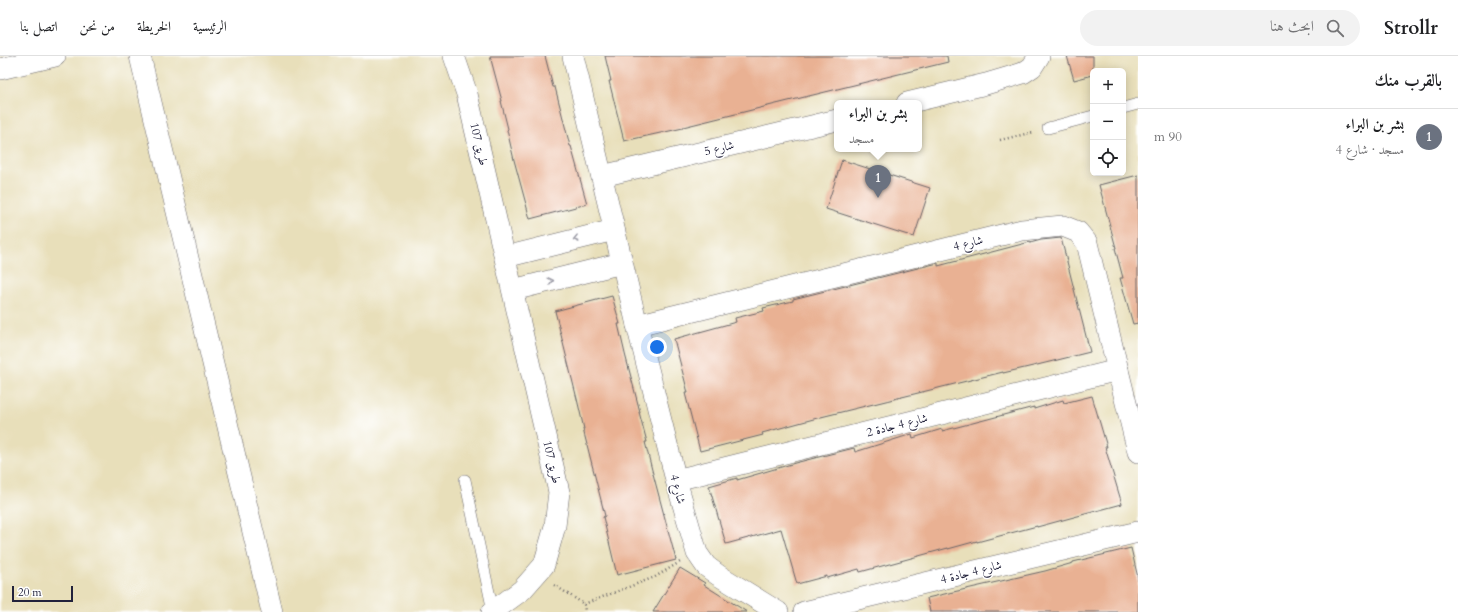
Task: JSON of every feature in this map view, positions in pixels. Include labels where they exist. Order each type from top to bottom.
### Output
[{"type":"street","points":[[0,69],[54,56]]},
{"type":"street","points":[[140,56],[272,612]]},
{"type":"street","name":"طريق 107","points":[[454,56],[467,94],[559,492],[555,526],[544,565],[522,590],[492,612]]},
{"type":"street","points":[[505,256],[614,230],[573,56]]},
{"type":"street","points":[[919,100],[986,84],[1022,73],[1032,67],[1039,56]]},
{"type":"street","name":"شارع 5","points":[[602,176],[834,121]]},
{"type":"street","name":"شارع 4","points":[[637,325],[1022,230],[1063,226],[1078,232],[1087,243],[1138,452]]},
{"type":"street","name":"شارع 4","points":[[614,230],[676,480],[697,553],[706,566],[718,575],[778,612]]},
{"type":"street","points":[[513,290],[622,263]]},
{"type":"street","name":"شارع 4 جادة 2","points":[[676,480],[1118,370]]},
{"type":"street","name":"شارع 4 جادة 4","points":[[804,612],[1138,532]]},
{"type":"lane","points":[[1126,107],[1138,104]]},
{"type":"lane","points":[[1048,128],[1090,117]]},
{"type":"lane","points":[[465,480],[492,612]]},
{"type":"path","points":[[1000,140],[1048,128]]},
{"type":"path","points":[[584,604],[655,577],[697,553]]},
{"type":"path","points":[[537,573],[584,604],[585,612]]},
{"type":"building","points":[[490,56],[545,56],[587,204],[530,219],[514,160],[502,101]]},
{"type":"building","points":[[605,56],[947,56],[948,62],[683,128],[624,141],[609,81],[611,81]]},
{"type":"building","points":[[1067,56],[1093,56],[1093,68],[1090,68],[1090,76],[1074,80]]},
{"type":"building","points":[[842,160],[930,188],[914,237],[826,209]]},
{"type":"building","points":[[1138,175],[1138,323],[1133,324],[1120,278],[1123,278],[1099,185]]},
{"type":"building","points":[[1061,238],[1090,352],[821,417],[762,433],[763,435],[700,451],[685,393],[688,393],[674,339],[736,322],[735,318],[764,311],[763,308],[793,301],[793,299],[938,263],[938,266],[1030,242]]},
{"type":"building","points":[[612,296],[620,324],[618,324],[647,442],[645,442],[676,560],[617,575],[603,517],[605,516],[555,311]]},
{"type":"building","points":[[1092,396],[1122,504],[860,572],[859,569],[827,578],[827,576],[797,584],[781,529],[726,544],[709,486],[737,478],[737,480],[854,448],[855,452],[912,434],[913,438],[942,429],[942,431],[1034,407],[1034,409],[1063,400],[1064,403]]},
{"type":"building","points":[[1131,548],[1138,578],[1138,612],[930,612],[927,598],[1045,571],[1073,562]]},
{"type":"building","points":[[680,568],[705,583],[704,585],[747,612],[653,612]]},
{"type":"place","name":"بشر بن البراء","points":[[878,198]]}]
